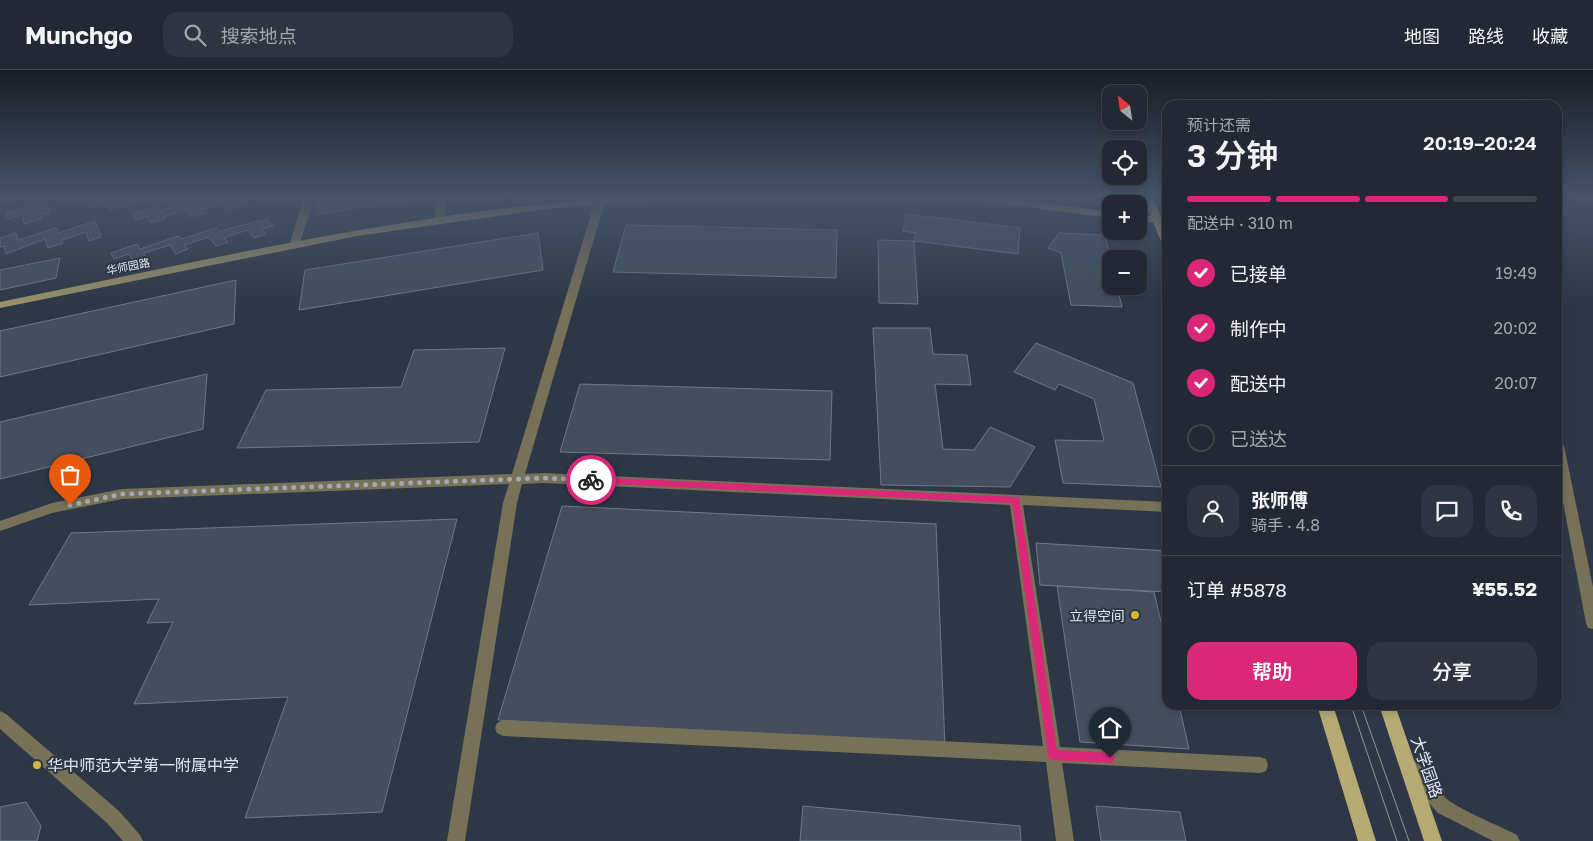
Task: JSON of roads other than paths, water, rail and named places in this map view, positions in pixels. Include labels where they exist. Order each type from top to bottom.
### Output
[{"type":"main road","name":"华师园路","points":[[0,304],[294,245],[361,234]]},
{"type":"main road","points":[[1327,710],[1367,841]]},
{"type":"main road","name":"大学园路","points":[[1388,710],[1432,841]]},
{"type":"street","points":[[294,245],[298,234]]},
{"type":"street","points":[[456,841],[510,503],[590,234]]},
{"type":"street","points":[[1562,466],[1593,623]]},
{"type":"street","points":[[0,526],[52,508],[122,494],[544,478],[1162,507]]},
{"type":"street","points":[[1016,500],[1065,841]]},
{"type":"street","points":[[0,719],[113,816],[134,841]]},
{"type":"street","points":[[503,728],[1260,765]]},
{"type":"street","points":[[1404,755],[1422,783],[1444,807],[1511,841]]},
{"type":"tram line","points":[[1353,710],[1397,841]]},
{"type":"tram line","points":[[1363,710],[1409,841]]},
{"type":"place","name":"立得空间","points":[[1135,615]]},
{"type":"place","name":"华中师范大学第一附属中学","points":[[37,765]]}]
